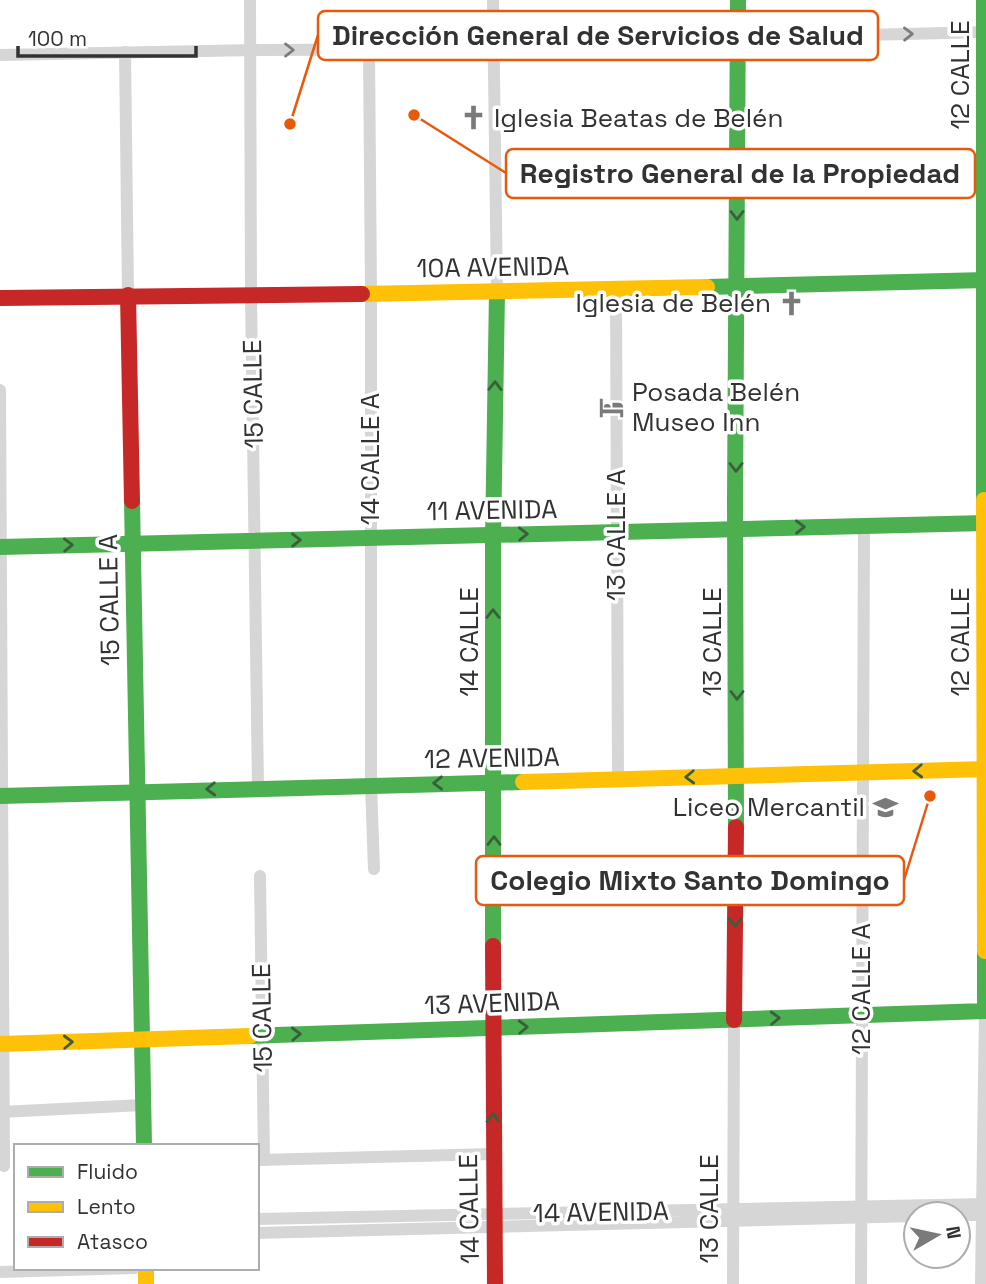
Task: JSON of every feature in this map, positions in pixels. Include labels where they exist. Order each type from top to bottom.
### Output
[{"type":"street","name":"15 CALLE","points":[[250,0],[258,788]]},
{"type":"street","name":"14 CALLE","points":[[493,0],[496,292],[493,535],[495,1284]]},
{"type":"street","name":"13 CALLE","points":[[733,1284],[738,0]]},
{"type":"street","name":"12 CALLE","points":[[981,1284],[985,1012],[984,0]]},
{"type":"street","points":[[0,55],[494,49],[738,38],[985,32]]},
{"type":"street","name":"14 CALLE A","points":[[369,50],[371,785],[374,869]]},
{"type":"street","name":"15 CALLE A","points":[[125,52],[144,1144]]},
{"type":"street","name":"10A AVENIDA","points":[[0,299],[128,295],[616,290],[985,280]]},
{"type":"street","name":"13 CALLE A","points":[[616,290],[618,780]]},
{"type":"street","points":[[0,390],[2,1112],[7,1166]]},
{"type":"street","name":"11 AVENIDA","points":[[0,547],[985,523]]},
{"type":"street","name":"12 CALLE A","points":[[861,1284],[864,526]]},
{"type":"street","name":"12 AVENIDA","points":[[1,796],[985,769]]},
{"type":"street","name":"15 CALLE","points":[[260,876],[261,1160]]},
{"type":"street","points":[[494,895],[621,892]]},
{"type":"street","name":"13 AVENIDA","points":[[2,1044],[985,1012]]},
{"type":"street","points":[[2,1112],[143,1105]]},
{"type":"street","points":[[261,1160],[493,1154]]},
{"type":"street","name":"14 AVENIDA","points":[[259,1233],[495,1221],[984,1209]]},
{"type":"street","name":"14 AVENIDA","points":[[860,1212],[902,1215]]},
{"type":"street","name":"14 AVENIDA","points":[[259,1219],[495,1221]]},
{"type":"street","points":[[0,1272],[68,1270]]},
{"type":"traffic: fast","points":[[736,827],[738,0]]},
{"type":"traffic: fast","points":[[984,0],[984,500]]},
{"type":"traffic: fast","points":[[707,287],[986,280]]},
{"type":"traffic: fast","points":[[493,946],[493,540],[497,292]]},
{"type":"traffic: fast","points":[[132,501],[144,1144]]},
{"type":"traffic: fast","points":[[0,547],[986,523]]},
{"type":"traffic: fast","points":[[0,796],[523,782]]},
{"type":"traffic: fast","points":[[250,1036],[985,1011],[985,951]]},
{"type":"traffic: slow","points":[[362,294],[707,287]]},
{"type":"traffic: slow","points":[[984,500],[985,951]]},
{"type":"traffic: slow","points":[[523,782],[986,769]]},
{"type":"traffic: slow","points":[[0,1044],[250,1036]]},
{"type":"traffic: slow","points":[[146,1270],[146,1284]]},
{"type":"traffic: jam","points":[[0,298],[362,294]]},
{"type":"traffic: jam","points":[[128,295],[132,501]]},
{"type":"traffic: jam","points":[[734,1020],[736,827]]},
{"type":"traffic: jam","points":[[493,946],[495,1284]]},
{"type":"place","name":"Registro General de la Propiedad","points":[[414,115]]},
{"type":"place","name":"Iglesia Beatas de Belén","points":[[474,118]]},
{"type":"place","name":"Dirección General de Servicios de Salud","points":[[290,124]]},
{"type":"place","name":"Iglesia de Belén","points":[[791,303]]},
{"type":"place","name":"Posada Belén Museo Inn","points":[[612,407]]},
{"type":"place","name":"Colegio Mixto Santo Domingo","points":[[930,796]]},
{"type":"place","name":"Liceo Mercantil","points":[[885,807]]}]
